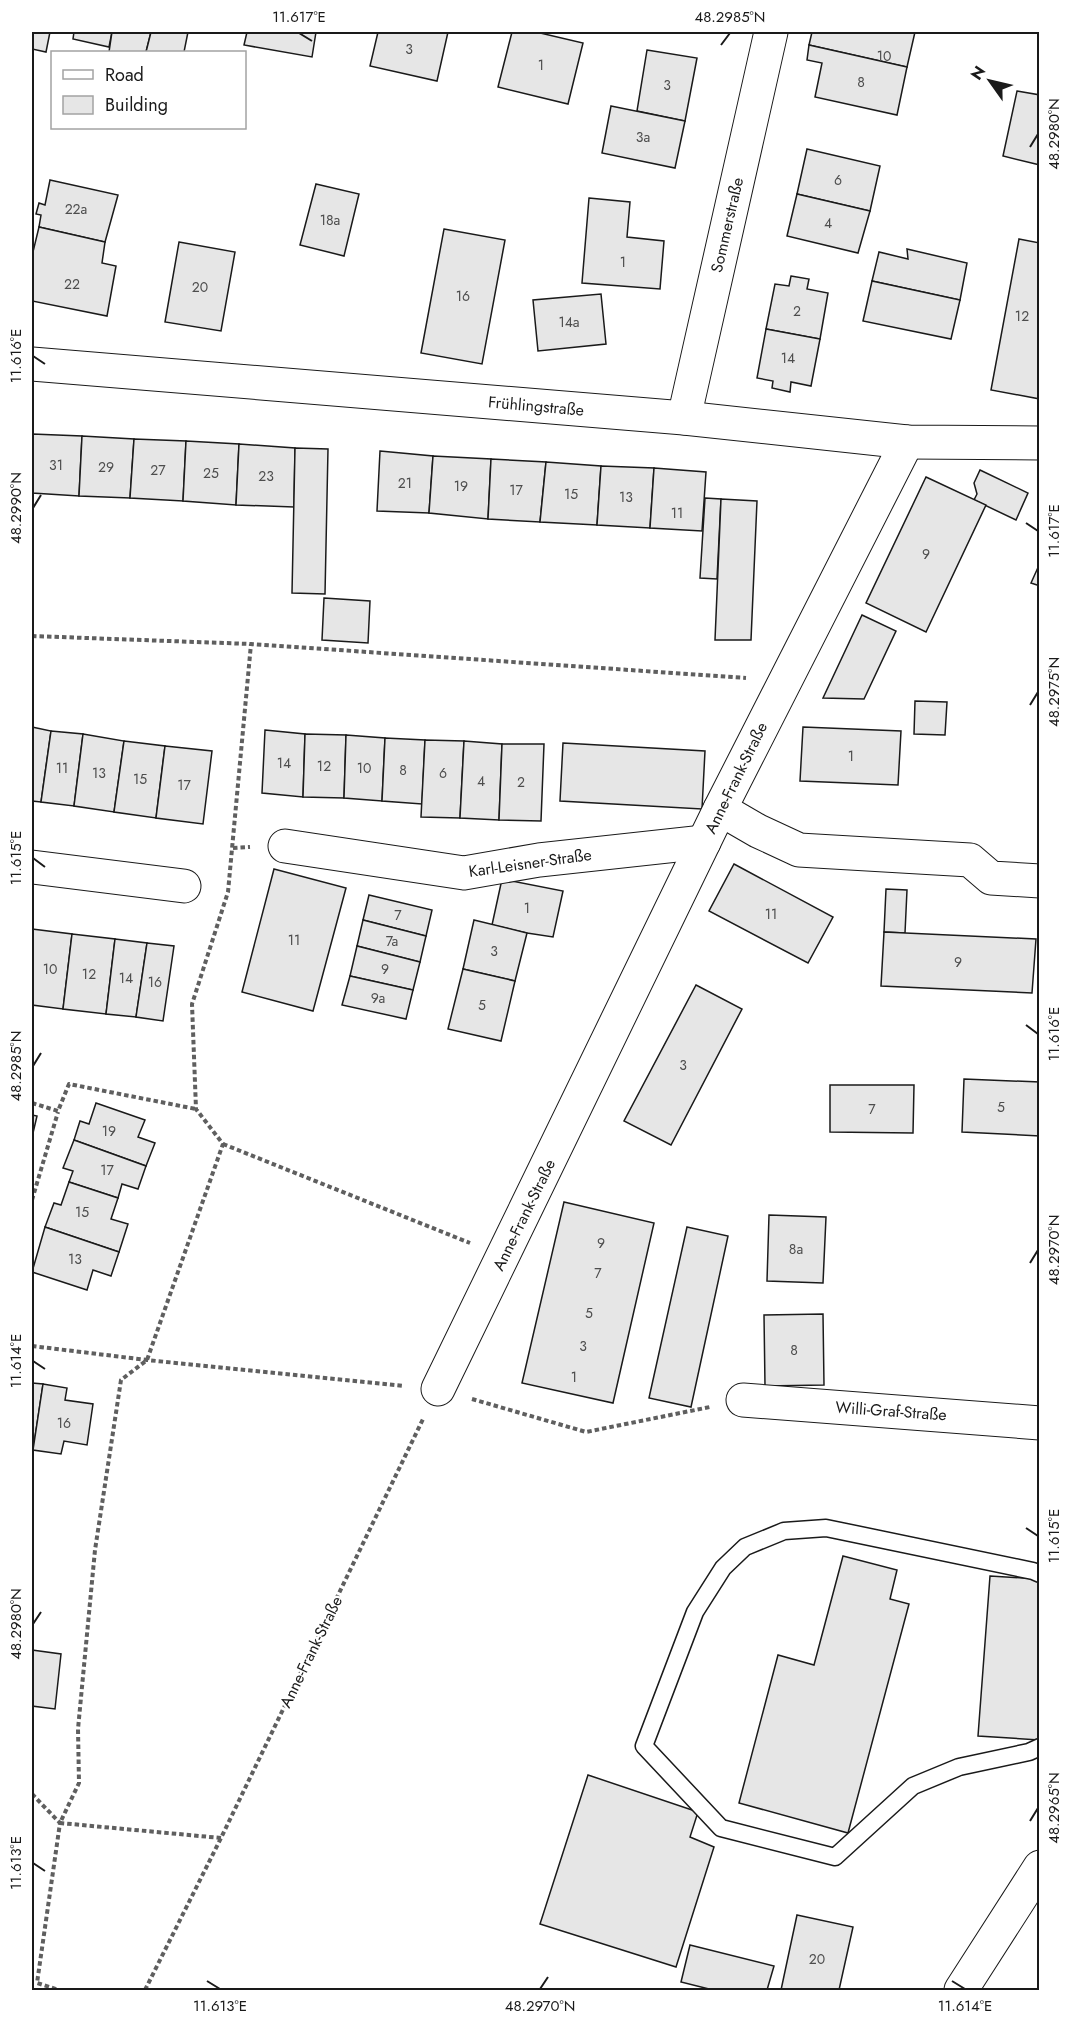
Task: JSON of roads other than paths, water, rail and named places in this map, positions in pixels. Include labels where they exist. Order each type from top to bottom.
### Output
[{"type":"street","name":"Sommerstraße","points":[[684,418],[771,32]]},
{"type":"street","name":"Frühlingstraße","points":[[32,364],[684,418],[907,442],[1040,443]]},
{"type":"street","name":"Anne-Frank-Straße","points":[[438,1389],[720,809],[907,442]]},
{"type":"street","points":[[720,809],[758,831],[799,850],[970,860],[991,878],[1040,881]]},
{"type":"street","name":"Karl-Leisner-Straße","points":[[285,846],[464,873],[538,860],[704,842]]},
{"type":"street","points":[[32,867],[184,886]]},
{"type":"street","name":"Willi-Graf-Straße","points":[[743,1400],[1040,1423]]},
{"type":"street","points":[[975,1985],[1040,1867]]},
{"type":"lane","points":[[1040,1574],[826,1528],[784,1531],[745,1547],[723,1568],[695,1612],[644,1746],[721,1828],[835,1857],[913,1786],[959,1767],[1029,1752],[1040,1747]]}]
